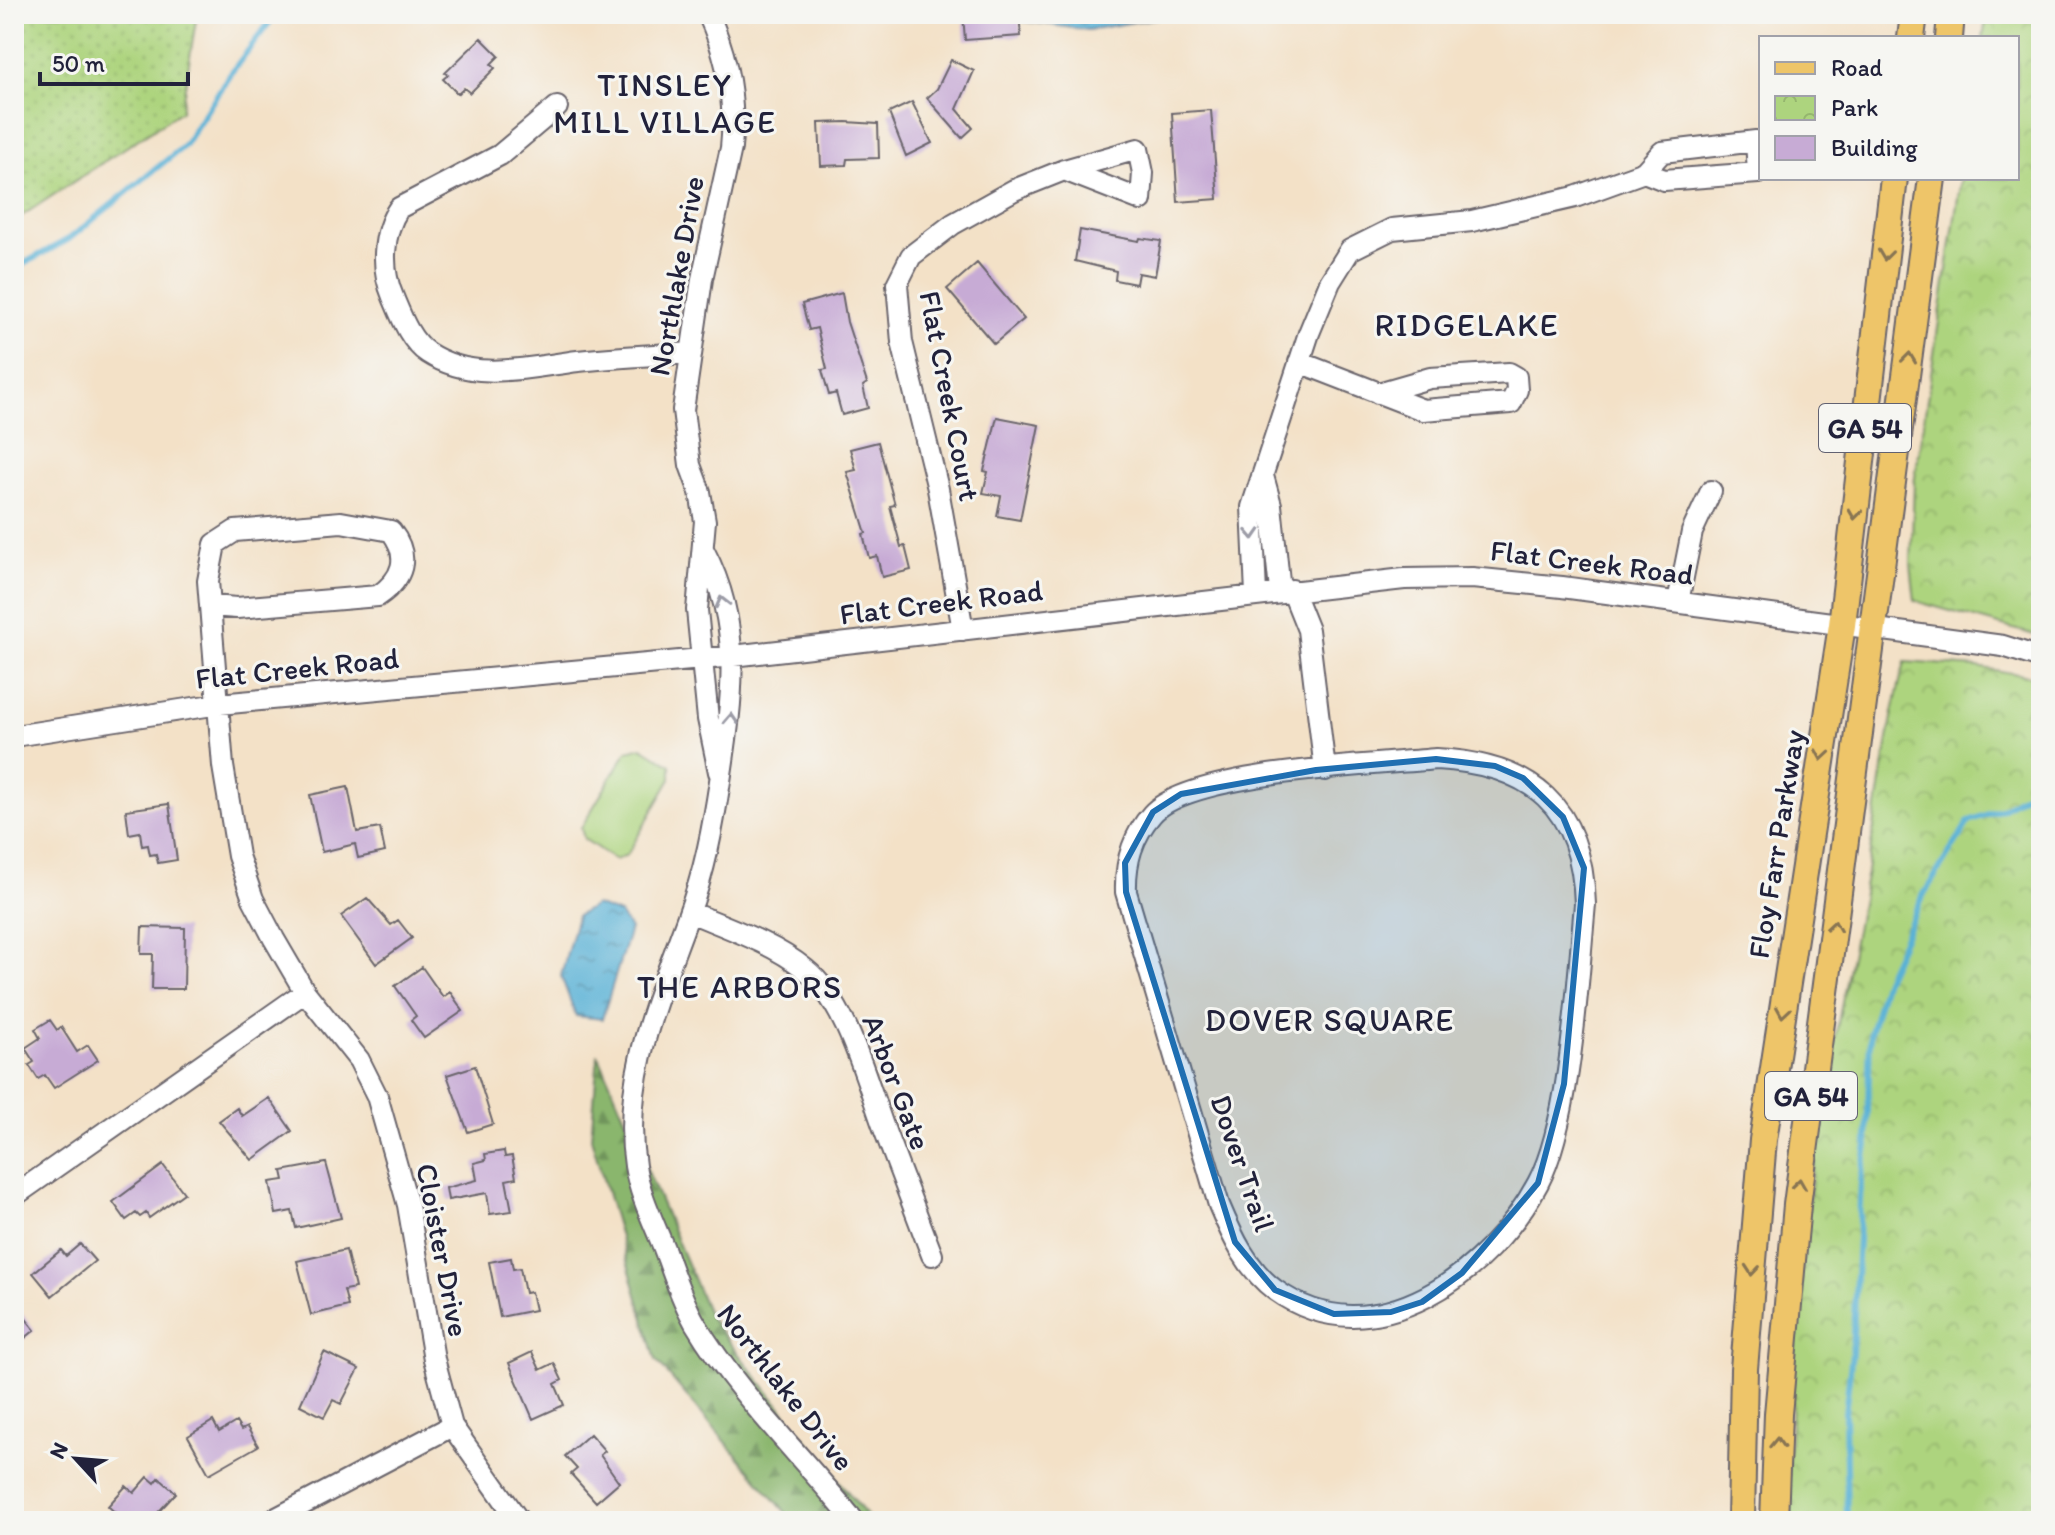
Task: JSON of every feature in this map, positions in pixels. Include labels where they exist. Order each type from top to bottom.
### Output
[{"type":"main road","points":[[1911,36],[1914,14]]},
{"type":"main road","points":[[1949,36],[1951,14]]},
{"type":"main road","name":"Floy Farr Parkway","points":[[1741,1521],[1744,1369],[1763,1140],[1842,625],[1894,180]]},
{"type":"main road","name":"GA 54","points":[[1774,1521],[1778,1414],[1797,1205],[1932,180]]},
{"type":"street","name":"Northlake Drive","points":[[708,14],[733,88],[734,116],[731,148],[689,353],[685,438],[700,492],[704,551],[697,610],[708,719],[720,780]]},
{"type":"street","points":[[557,107],[500,155],[399,208],[391,221],[385,266],[389,288],[400,315],[425,352],[463,368],[515,370],[579,361],[689,353]]},
{"type":"street","points":[[1256,594],[1252,507],[1299,362],[1330,282],[1350,250],[1370,237],[1392,229],[1514,213],[1575,197],[1644,172],[1662,152],[1756,141],[1758,173],[1664,180],[1644,172]]},
{"type":"street","name":"Flat Creek Court","points":[[963,630],[938,489],[902,342],[897,284],[911,256],[953,224],[1014,190],[1064,170]]},
{"type":"street","points":[[1299,362],[1378,393],[1423,410],[1511,403],[1517,390],[1516,377],[1509,373],[1430,378],[1378,393]]},
{"type":"street","points":[[1263,476],[1286,590],[1308,630],[1325,770]]},
{"type":"street","points":[[1678,602],[1692,532],[1711,491]]},
{"type":"street","name":"Cloister Drive","points":[[211,606],[237,608],[378,596],[396,584],[402,571],[401,544],[391,531],[341,522],[235,531],[215,544],[208,581],[223,766],[238,856],[253,899],[305,992],[359,1060],[377,1096],[408,1205],[434,1359],[452,1426],[519,1521]]},
{"type":"street","name":"Northlake Drive","points":[[704,551],[714,568],[733,656],[730,735],[720,780],[715,826],[690,912],[640,1052],[632,1138],[635,1169],[674,1281],[695,1324],[750,1396],[854,1521]]},
{"type":"street","name":"Flat Creek Road","points":[[14,736],[219,704],[733,656],[1286,590],[1404,579],[1472,578],[1678,602],[2003,646],[2041,658]]},
{"type":"street","name":"Dover Trail","points":[[1436,759],[1495,766],[1523,778],[1563,817],[1578,844],[1584,868],[1585,904],[1564,1084],[1551,1150],[1538,1183],[1502,1233],[1462,1273],[1422,1302],[1391,1312],[1362,1315],[1334,1314],[1275,1290],[1235,1242],[1219,1205],[1126,892],[1125,863],[1138,835],[1153,812],[1181,794],[1254,779],[1325,770],[1436,759]]},
{"type":"street","name":"Arbor Gate","points":[[690,912],[781,954],[806,970],[836,1006],[932,1255]]},
{"type":"street","points":[[14,1196],[305,992]]},
{"type":"street","points":[[271,1521],[452,1426]]},
{"type":"highlighted area","points":[[1436,759],[1495,766],[1523,778],[1563,817],[1584,868],[1564,1084],[1538,1183],[1462,1273],[1422,1302],[1391,1312],[1334,1314],[1304,1304],[1275,1290],[1235,1242],[1126,892],[1125,863],[1138,835],[1153,812],[1181,794],[1316,770]]},
{"type":"green space","points":[[14,14],[197,14],[181,111],[14,221]]},
{"type":"green space","points":[[1987,14],[2041,14],[2041,637],[1915,601],[1911,564],[1914,484],[1961,180],[2019,180],[2019,36],[1983,36]]},
{"type":"green space","points":[[1905,662],[1977,667],[2041,678],[2041,1521],[1786,1521],[1798,1316],[1815,1153],[1888,740]]},
{"type":"green space","points":[[642,747],[671,765],[671,779],[627,855],[615,860],[584,839],[581,828],[627,751]]},
{"type":"green space","points":[[598,1054],[710,1318],[871,1521],[793,1521],[656,1360],[591,1138]]},
{"type":"water","points":[[1021,14],[1180,14],[1088,30],[1022,21]]},
{"type":"water","points":[[595,905],[620,914],[630,929],[602,1019],[576,1016],[561,976],[577,916]]},
{"type":"building","points":[[963,14],[1019,14],[1021,36],[965,40]]},
{"type":"building","points":[[481,38],[499,56],[491,64],[495,68],[470,93],[464,88],[458,94],[443,79],[448,75],[445,73]]},
{"type":"building","points":[[951,60],[974,71],[957,109],[973,128],[962,138],[927,98],[937,89]]},
{"type":"building","points":[[912,102],[932,143],[906,156],[889,113]]},
{"type":"building","points":[[1211,110],[1218,199],[1178,202],[1172,113]]},
{"type":"building","points":[[819,123],[878,124],[879,158],[847,159],[846,165],[821,166]]},
{"type":"building","points":[[1080,230],[1139,241],[1140,238],[1161,241],[1155,276],[1138,273],[1136,284],[1115,280],[1116,271],[1075,261]]},
{"type":"building","points":[[977,263],[1024,319],[994,344],[947,289]]},
{"type":"building","points":[[842,293],[847,322],[867,383],[863,386],[868,408],[842,415],[836,393],[829,395],[822,370],[827,369],[817,328],[809,330],[802,304]]},
{"type":"building","points":[[997,417],[1039,425],[1020,520],[997,516],[1001,496],[983,493],[988,472],[984,471]]},
{"type":"building","points":[[878,442],[895,505],[890,506],[911,570],[882,577],[877,556],[869,558],[863,534],[866,533],[847,472],[856,470],[850,449]]},
{"type":"building","points":[[348,787],[357,832],[380,828],[385,852],[358,858],[355,844],[322,852],[310,795]]},
{"type":"building","points":[[169,804],[177,860],[158,863],[156,854],[150,855],[148,845],[142,846],[140,832],[129,834],[126,810]]},
{"type":"building","points":[[367,898],[391,925],[398,920],[412,938],[376,964],[341,916]]},
{"type":"building","points":[[142,927],[185,928],[184,989],[152,989],[153,954],[141,954]]},
{"type":"building","points":[[422,967],[443,997],[450,992],[463,1011],[424,1038],[411,1020],[416,1016],[395,986]]},
{"type":"building","points":[[50,1020],[57,1030],[61,1027],[77,1052],[88,1045],[98,1060],[54,1088],[45,1075],[38,1079],[29,1065],[34,1062],[25,1048],[40,1038],[35,1029]]},
{"type":"building","points":[[475,1066],[493,1124],[468,1132],[447,1075]]},
{"type":"building","points":[[269,1098],[292,1131],[252,1160],[219,1121],[237,1108],[242,1116]]},
{"type":"building","points":[[504,1151],[505,1157],[512,1156],[516,1178],[506,1180],[512,1211],[490,1214],[487,1193],[448,1200],[446,1188],[477,1180],[474,1163],[486,1160],[485,1154]]},
{"type":"building","points":[[326,1163],[341,1218],[296,1228],[292,1211],[276,1214],[270,1182],[284,1180],[282,1171]]},
{"type":"building","points":[[163,1165],[184,1193],[149,1218],[146,1213],[140,1217],[136,1213],[126,1220],[113,1202]]},
{"type":"building","points":[[80,1244],[95,1261],[52,1296],[33,1273],[61,1250],[66,1256]]},
{"type":"building","points":[[346,1250],[355,1288],[344,1290],[348,1306],[311,1315],[297,1261]]},
{"type":"building","points":[[511,1258],[513,1269],[520,1268],[525,1293],[531,1292],[535,1310],[500,1317],[489,1262]]},
{"type":"building","points":[[14,1304],[35,1330],[14,1347]]},
{"type":"building","points":[[324,1352],[359,1369],[341,1404],[333,1400],[324,1417],[300,1405]]},
{"type":"building","points":[[532,1352],[540,1370],[554,1363],[562,1380],[555,1384],[564,1405],[533,1419],[509,1363]]},
{"type":"building","points":[[213,1421],[219,1432],[236,1422],[241,1430],[247,1427],[258,1446],[209,1474],[188,1436]]},
{"type":"building","points":[[590,1434],[605,1451],[600,1455],[619,1482],[596,1502],[571,1474],[577,1469],[565,1456]]},
{"type":"building","points":[[148,1477],[155,1483],[159,1478],[176,1493],[150,1521],[124,1521],[108,1506],[126,1486],[134,1493]]},
{"type":"waterway","points":[[14,269],[69,239],[184,146],[230,74],[276,14]]},
{"type":"waterway","points":[[1847,1521],[1845,1413],[1852,1353],[1861,1181],[1867,1145],[1870,1033],[1885,979],[1924,894],[1969,821],[2002,809],[2041,785]]},
{"type":"district","name":"TINSLEY MILL VILLAGE","points":[[665,104]]},
{"type":"district","name":"RIDGELAKE","points":[[1467,325]]},
{"type":"district","name":"THE ARBORS","points":[[740,987]]},
{"type":"district","name":"DOVER SQUARE","points":[[1330,1020]]}]
